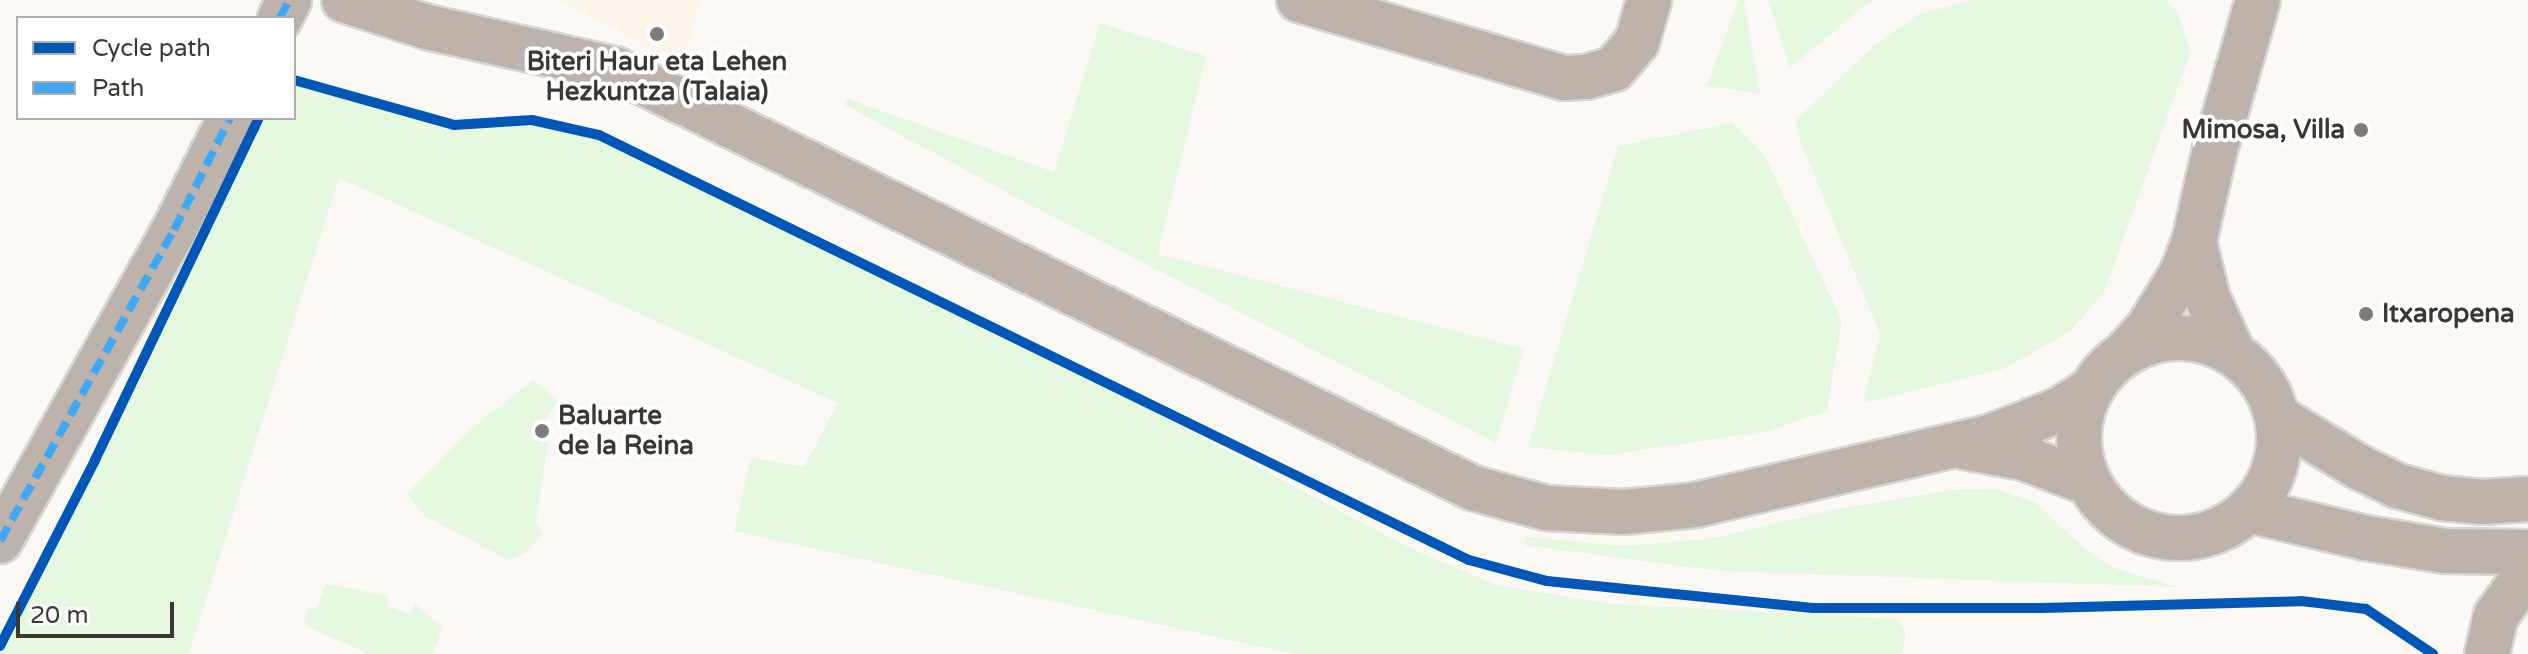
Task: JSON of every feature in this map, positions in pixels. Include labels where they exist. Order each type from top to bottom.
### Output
[{"type":"street","points":[[344,0],[427,27],[615,69],[1473,488],[1546,508],[1624,512],[1695,505],[1953,445],[2026,424],[2090,391]]},
{"type":"street","points":[[1299,0],[1564,78],[1586,77],[1614,69],[1637,42],[1649,0]]},
{"type":"street","points":[[2126,352],[2151,341],[2176,337],[2215,344],[2233,353],[2261,381],[2277,417],[2279,442],[2274,467],[2264,490],[2248,510],[2217,530],[2199,536],[2161,536],[2135,528],[2111,512],[2089,483],[2078,436],[2090,391],[2167,302],[2194,242],[2214,153],[2258,0]]},
{"type":"street","points":[[0,541],[174,230],[229,120]]},
{"type":"street","points":[[2194,242],[2208,299],[2233,353]]},
{"type":"street","points":[[2277,417],[2357,466],[2398,486],[2442,498],[2483,502],[2528,499]]},
{"type":"street","points":[[1953,445],[2024,458],[2089,483]]},
{"type":"street","points":[[2248,510],[2366,538],[2445,551],[2528,552]]},
{"type":"street","points":[[2487,654],[2496,616],[2528,571]]},
{"type":"shaded area","name":"Biteri Haur eta Lehen Hezkuntza (Talaia)","points":[[560,0],[700,0],[683,68]]},
{"type":"green space","points":[[1738,0],[1744,0],[1760,94],[1707,86]]},
{"type":"green space","points":[[1768,0],[1872,0],[1790,68]]},
{"type":"green space","points":[[1971,0],[2166,0],[2177,11],[2191,51],[2104,293],[2068,333],[2003,369],[1863,403],[1880,334],[1800,141],[1796,120],[1875,45],[1917,15]]},
{"type":"green space","points":[[1100,23],[1206,56],[1158,254],[1524,349],[1496,443],[1036,208],[845,105],[848,99],[1054,172]]},
{"type":"green space","points":[[296,81],[454,125],[532,120],[599,135],[998,329],[1416,551],[1500,586],[1615,604],[1899,619],[1906,634],[1902,654],[1294,654],[734,531],[751,458],[804,467],[838,403],[339,178],[189,654],[0,654],[0,646],[95,460],[258,120],[296,120]]},
{"type":"green space","points":[[1732,123],[1765,156],[1842,321],[1827,411],[1768,431],[1608,455],[1528,447],[1618,146]]},
{"type":"green space","points":[[533,380],[558,400],[546,419],[549,438],[536,523],[543,534],[526,553],[509,560],[425,516],[407,494],[473,427]]},
{"type":"green space","points":[[1997,489],[2035,502],[2086,550],[2114,568],[2177,587],[1719,571],[1524,545],[1525,537],[1625,546],[1709,539],[1833,510],[1953,490]]},
{"type":"green space","points":[[326,584],[389,596],[387,606],[411,614],[415,604],[443,627],[433,654],[369,654],[306,626],[304,618],[309,607],[316,609]]},
{"type":"marked path","points":[[281,16],[289,0]]},
{"type":"marked path","points":[[0,541],[174,230],[229,120]]},
{"type":"cycle path","points":[[296,81],[454,125],[532,120],[599,135],[1469,560],[1547,581],[1813,608],[2042,608],[2301,601],[2366,609],[2433,654]]},
{"type":"cycle path","points":[[0,646],[95,460],[258,120]]},
{"type":"place","name":"Biteri Haur eta Lehen Hezkuntza (Talaia)","points":[[657,34]]},
{"type":"place","name":"Mimosa, Villa","points":[[2361,130]]},
{"type":"place","name":"Itxaropena","points":[[2366,314]]},
{"type":"place","name":"Baluarte de la Reina","points":[[542,431]]}]
